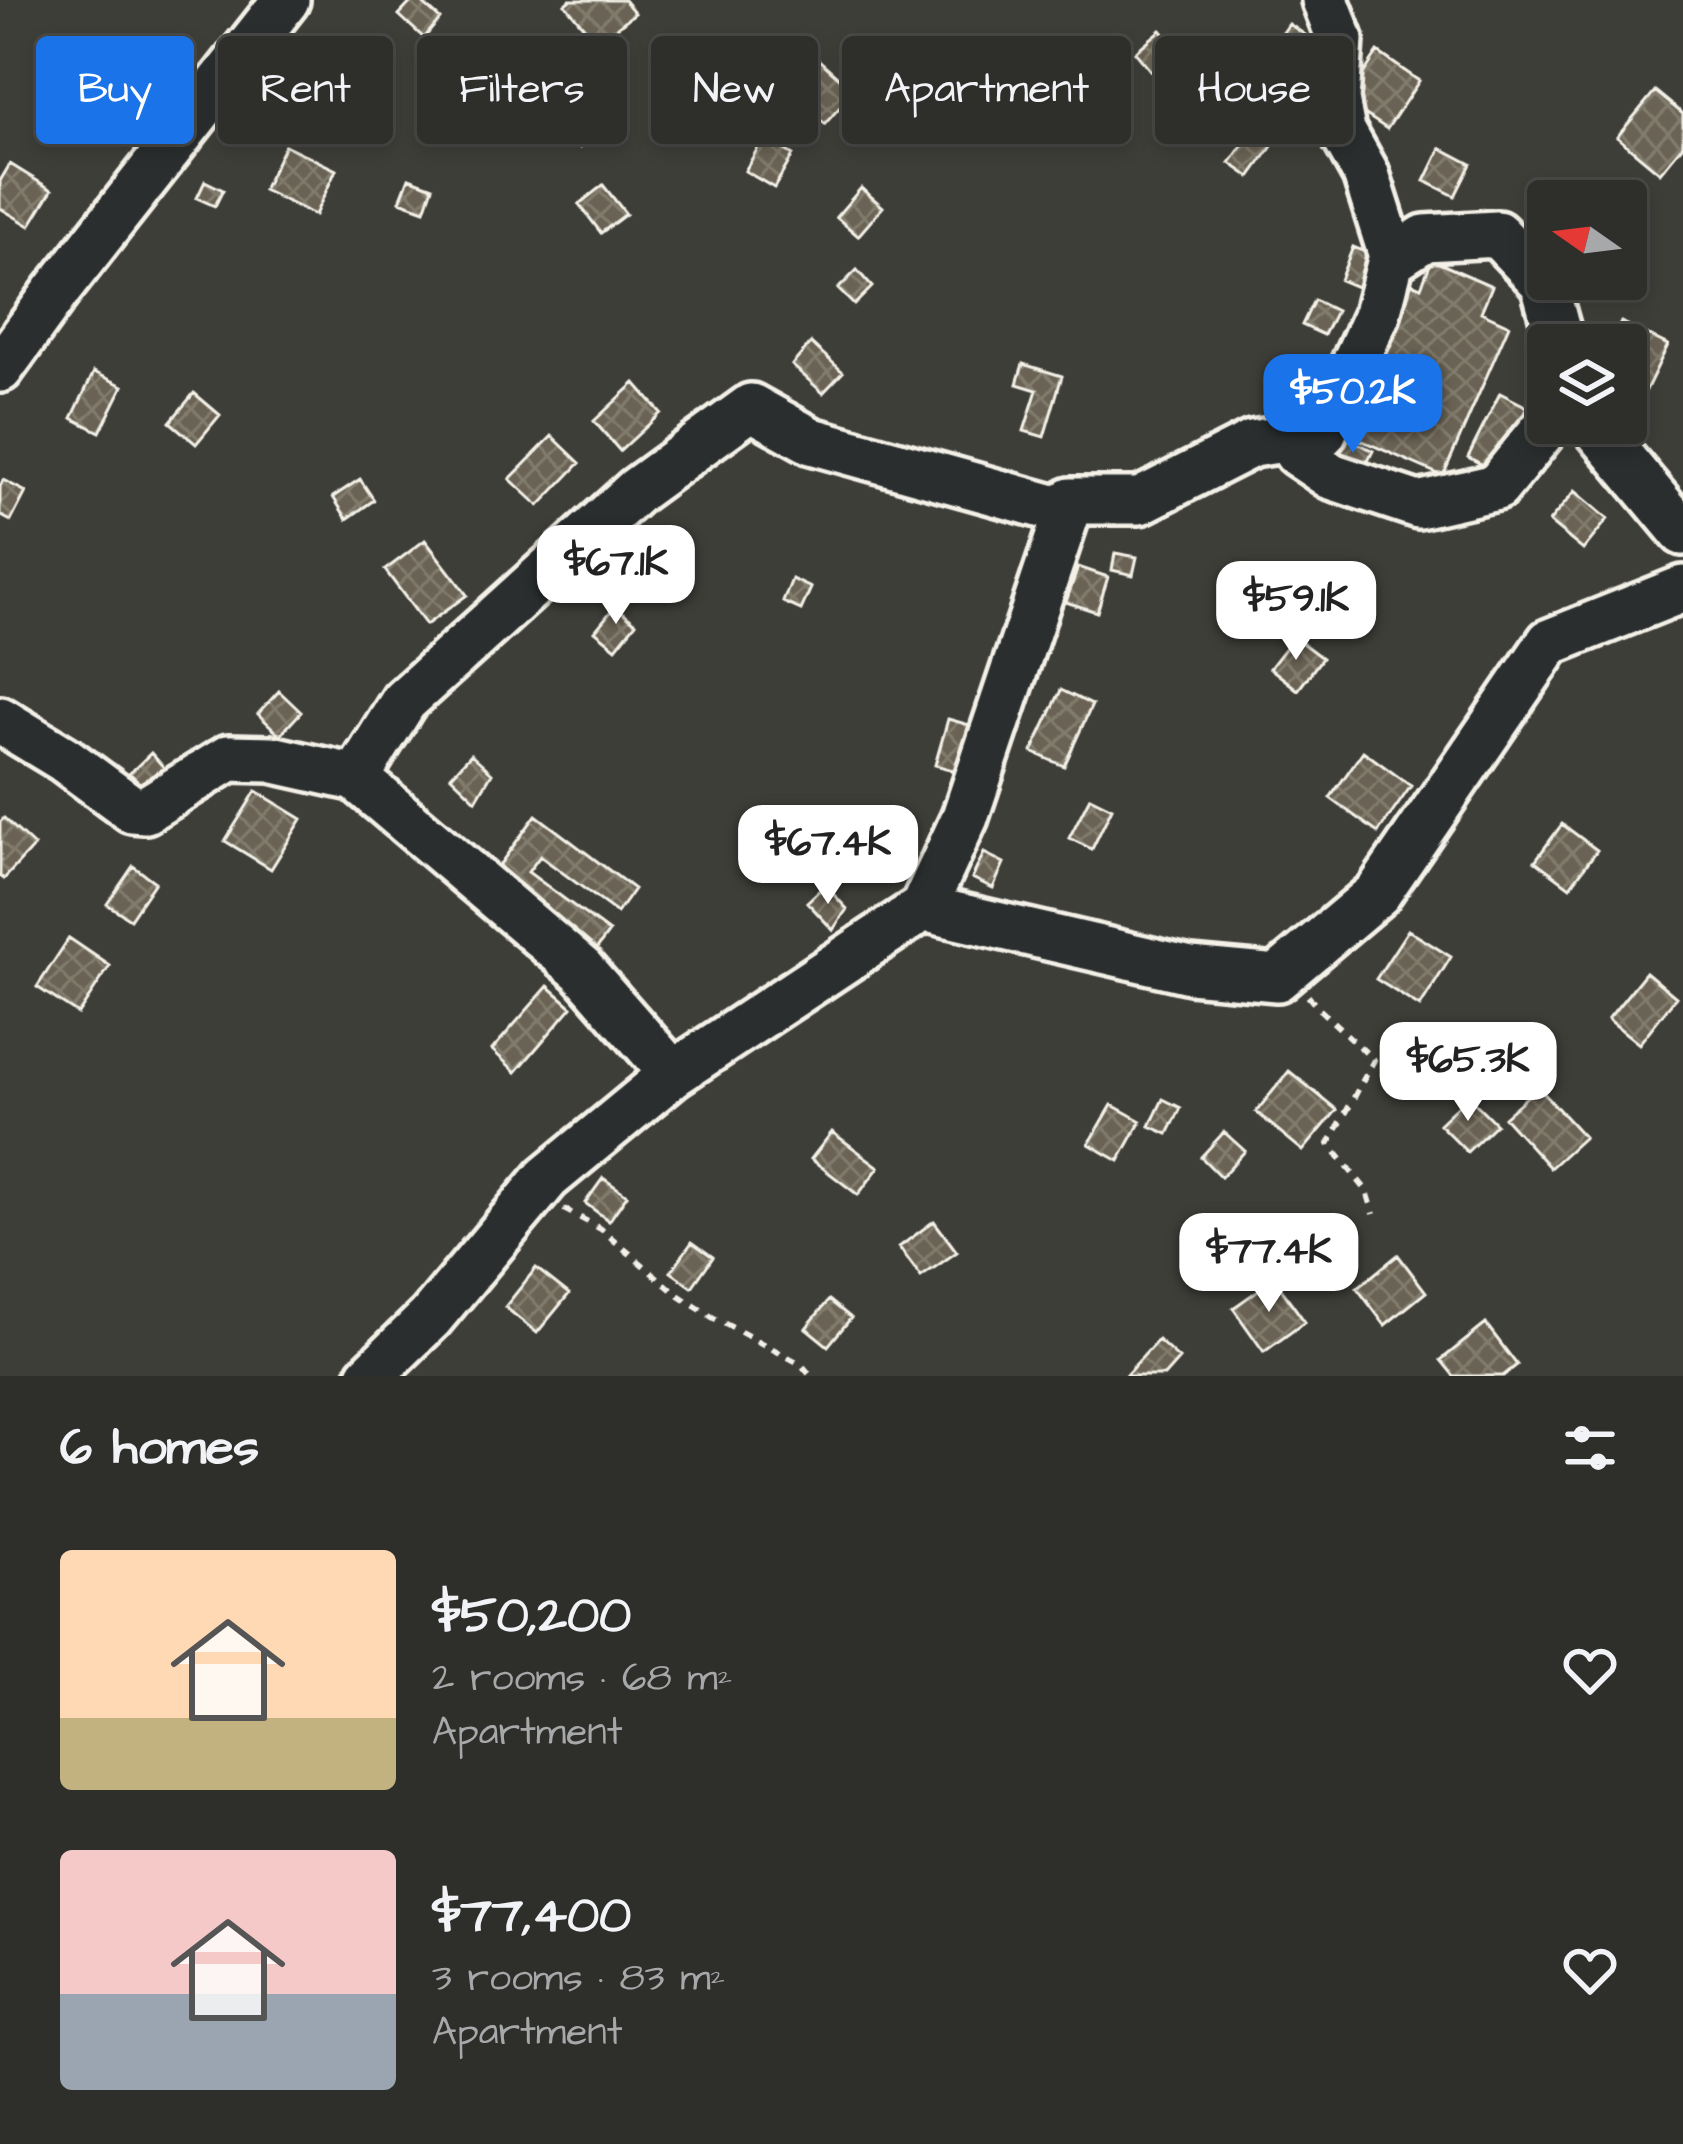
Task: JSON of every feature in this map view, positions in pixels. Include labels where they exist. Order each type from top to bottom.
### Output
[{"type":"street","points":[[0,369],[286,0]]},
{"type":"street","points":[[370,1376],[430,1318],[548,1178],[673,1074],[923,908],[965,817],[1071,501],[1140,501],[1252,444],[1323,433],[1377,314],[1391,260],[1366,174],[1342,131],[1336,100],[1340,39],[1325,0]]},
{"type":"street","points":[[1391,260],[1425,238],[1496,234],[1544,283],[1555,324]]},
{"type":"street","points":[[356,778],[404,701],[637,490],[751,406],[812,441],[1067,512]]},
{"type":"street","points":[[1296,438],[1297,453],[1331,476],[1418,505],[1497,487],[1532,444]]},
{"type":"street","points":[[1610,444],[1683,532]]},
{"type":"street","points":[[923,908],[1190,970],[1277,978],[1378,892],[1550,642],[1683,589]]},
{"type":"street","points":[[0,720],[132,809],[145,810],[229,758],[271,759],[356,778],[582,970],[673,1074]]},
{"type":"path","points":[[1287,969],[1318,1008],[1374,1060],[1329,1144],[1366,1191],[1374,1214]]},
{"type":"path","points":[[535,1193],[601,1228],[677,1295],[801,1364],[811,1376]]},
{"type":"building","points":[[419,0],[440,19],[422,36],[399,15]]},
{"type":"building","points":[[570,0],[624,0],[635,13],[606,36],[591,36],[565,4]]},
{"type":"building","points":[[1289,24],[1307,36],[1281,36]]},
{"type":"building","points":[[1161,30],[1166,36],[1155,36],[1154,75],[1135,52]]},
{"type":"building","points":[[1378,52],[1419,81],[1387,129],[1353,106],[1353,89]]},
{"type":"building","points":[[818,61],[842,80],[842,105],[825,124],[818,118]]},
{"type":"building","points":[[1655,91],[1683,114],[1683,145],[1660,173],[1617,137]]},
{"type":"building","points":[[760,144],[775,144],[793,155],[774,188],[745,171]]},
{"type":"building","points":[[1243,144],[1274,144],[1250,177],[1230,163]]},
{"type":"building","points":[[285,145],[336,170],[315,215],[263,190]]},
{"type":"building","points":[[1441,148],[1471,164],[1455,196],[1425,181]]},
{"type":"building","points":[[10,164],[52,190],[30,226],[0,208],[0,181]]},
{"type":"building","points":[[409,178],[433,187],[425,210],[400,201]]},
{"type":"building","points":[[205,181],[223,190],[215,206],[197,198]]},
{"type":"building","points":[[603,185],[626,214],[601,233],[579,204]]},
{"type":"building","points":[[861,188],[883,207],[858,236],[836,217]]},
{"type":"building","points":[[1353,247],[1377,257],[1364,290],[1340,280]]},
{"type":"building","points":[[1432,260],[1492,286],[1481,312],[1509,325],[1443,476],[1340,431],[1405,280],[1421,287]]},
{"type":"building","points":[[857,270],[872,287],[854,305],[838,289]]},
{"type":"building","points":[[1314,300],[1336,311],[1324,335],[1302,325]]},
{"type":"building","points":[[1647,335],[1668,345],[1647,388]]},
{"type":"building","points":[[811,343],[843,372],[823,393],[792,365]]},
{"type":"building","points":[[1023,364],[1062,376],[1044,437],[1024,431],[1037,390],[1017,384]]},
{"type":"building","points":[[94,372],[123,386],[100,432],[72,418]]},
{"type":"building","points":[[635,383],[661,413],[620,451],[594,421]]},
{"type":"building","points":[[194,393],[220,415],[196,444],[170,422]]},
{"type":"building","points":[[1500,393],[1527,407],[1496,472],[1468,457]]},
{"type":"building","points":[[552,436],[580,463],[539,506],[510,479]]},
{"type":"building","points":[[1346,437],[1373,451],[1361,474],[1334,461]]},
{"type":"building","points":[[360,479],[374,500],[347,519],[333,497]]},
{"type":"building","points":[[3,480],[26,492],[11,521],[0,515]]},
{"type":"building","points":[[1575,491],[1608,519],[1583,550],[1549,522]]},
{"type":"building","points":[[425,540],[467,595],[426,625],[385,570]]},
{"type":"building","points":[[1115,553],[1137,557],[1133,575],[1112,570]]},
{"type":"building","points":[[1078,567],[1108,577],[1097,612],[1066,602]]},
{"type":"building","points":[[792,579],[811,588],[801,610],[783,602]]},
{"type":"building","points":[[615,606],[636,623],[616,648],[595,631]]},
{"type":"building","points":[[1294,637],[1322,658],[1298,690],[1270,668]]},
{"type":"building","points":[[1061,690],[1092,705],[1064,766],[1032,752]]},
{"type":"building","points":[[279,691],[301,712],[280,735],[258,714]]},
{"type":"building","points":[[948,719],[973,726],[960,772],[935,765]]},
{"type":"building","points":[[1363,751],[1411,786],[1378,833],[1330,798]]},
{"type":"building","points":[[151,753],[167,771],[146,791],[130,773]]},
{"type":"building","points":[[471,754],[492,773],[476,800],[451,776]]},
{"type":"building","points":[[256,791],[302,819],[271,869],[225,841]]},
{"type":"building","points":[[1090,797],[1112,808],[1092,849],[1069,838]]},
{"type":"building","points":[[536,815],[634,889],[617,913],[540,856],[528,872],[609,932],[595,951],[492,875]]},
{"type":"building","points":[[4,818],[34,846],[4,879],[0,876],[0,822]]},
{"type":"building","points":[[1562,824],[1597,850],[1570,887],[1535,861]]},
{"type":"building","points":[[984,853],[1004,863],[993,888],[972,878]]},
{"type":"building","points":[[133,866],[155,882],[130,919],[107,904]]},
{"type":"building","points":[[825,885],[847,909],[833,930],[807,902]]},
{"type":"building","points":[[1408,930],[1451,957],[1420,1007],[1376,979]]},
{"type":"building","points":[[69,938],[110,966],[78,1014],[37,987]]},
{"type":"building","points":[[1646,972],[1676,997],[1639,1044],[1608,1019]]},
{"type":"building","points":[[548,986],[572,1007],[516,1072],[492,1050]]},
{"type":"building","points":[[1289,1071],[1337,1110],[1303,1151],[1256,1112]]},
{"type":"building","points":[[1538,1087],[1584,1137],[1550,1168],[1504,1117]]},
{"type":"building","points":[[1468,1096],[1496,1124],[1467,1152],[1439,1124]]},
{"type":"building","points":[[1163,1099],[1181,1108],[1168,1134],[1150,1126]]},
{"type":"building","points":[[1112,1105],[1141,1121],[1119,1161],[1089,1144]]},
{"type":"building","points":[[832,1132],[879,1167],[858,1195],[811,1159]]},
{"type":"building","points":[[1224,1132],[1245,1151],[1221,1177],[1201,1157]]},
{"type":"building","points":[[603,1178],[627,1195],[609,1221],[585,1203]]},
{"type":"building","points":[[934,1221],[957,1252],[921,1277],[899,1247]]},
{"type":"building","points":[[692,1242],[713,1257],[692,1287],[671,1272]]},
{"type":"building","points":[[1398,1255],[1426,1292],[1385,1325],[1357,1288]]},
{"type":"building","points":[[536,1268],[569,1294],[537,1333],[505,1307]]},
{"type":"building","points":[[1274,1279],[1305,1322],[1264,1352],[1233,1308]]},
{"type":"building","points":[[829,1300],[851,1318],[828,1346],[806,1328]]},
{"type":"building","points":[[1486,1324],[1517,1365],[1503,1376],[1454,1376],[1441,1360]]},
{"type":"building","points":[[1158,1340],[1179,1359],[1164,1376],[1125,1376]]}]
